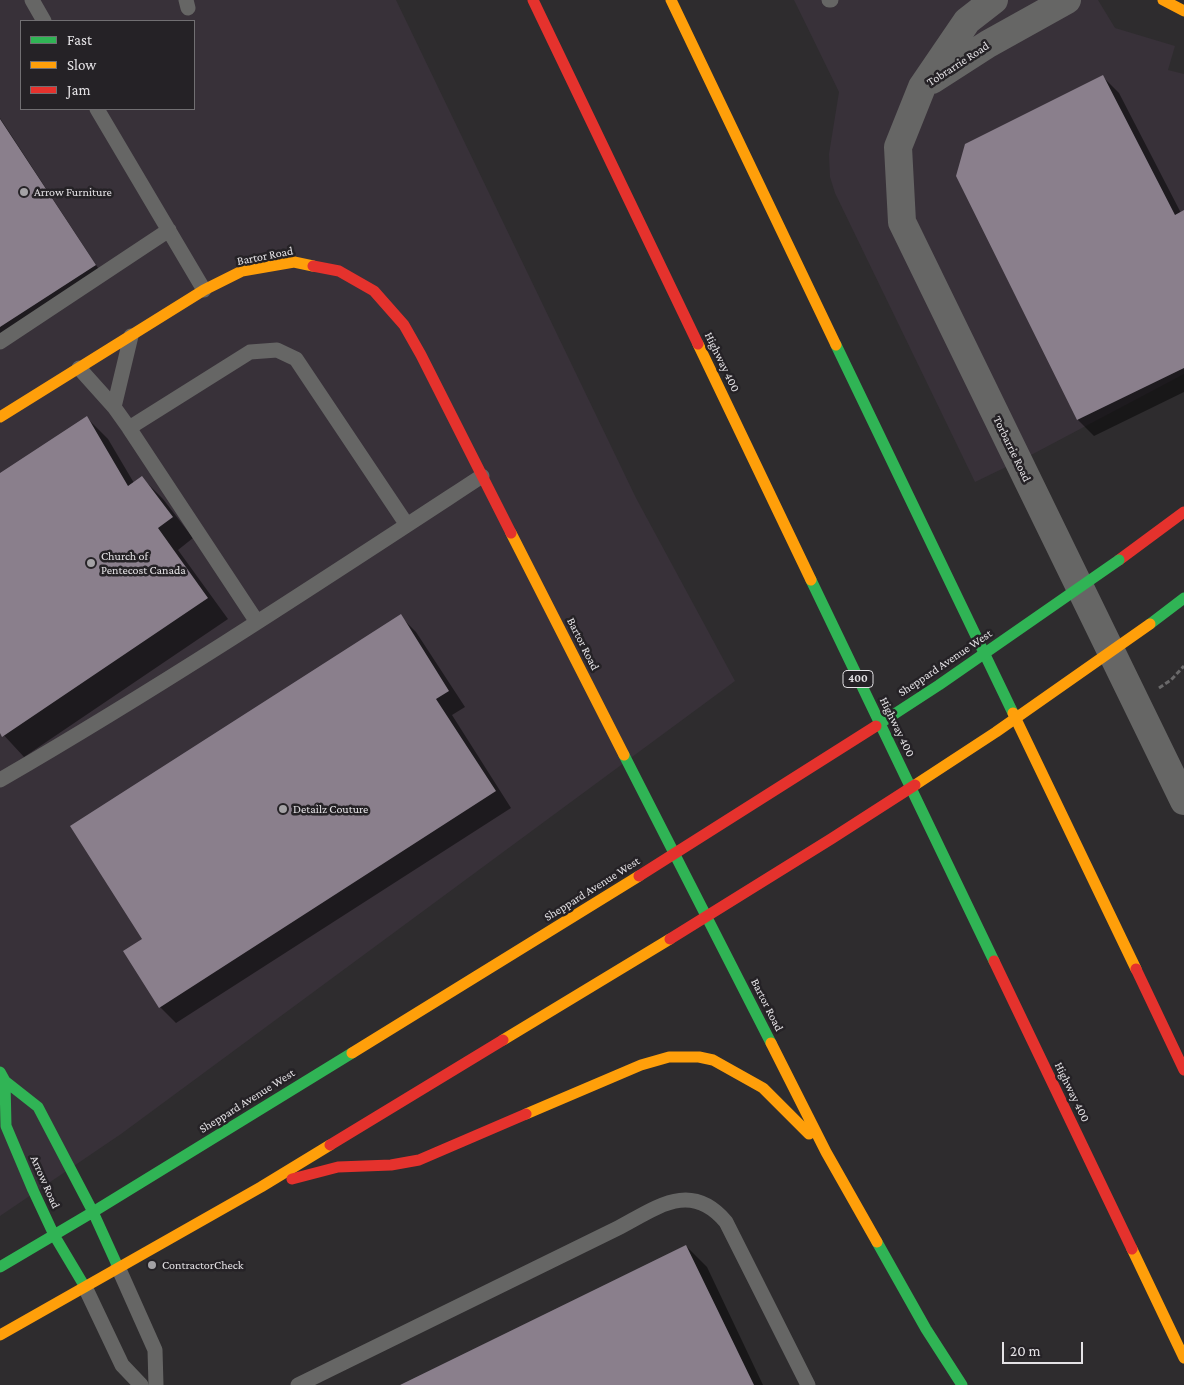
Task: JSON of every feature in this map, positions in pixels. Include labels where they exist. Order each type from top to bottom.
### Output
[{"type":"main road","name":"Highway 400","points":[[533,0],[1184,1358]]},
{"type":"main road","points":[[671,0],[1184,1070]]},
{"type":"main road","points":[[1164,0],[1184,11]]},
{"type":"main road","name":"Bartor Road","points":[[0,417],[204,290],[242,271],[294,262],[339,271],[374,291],[404,325],[421,355],[826,1152],[926,1329],[962,1385]]},
{"type":"main road","name":"Sheppard Avenue West","points":[[0,1267],[93,1212],[800,775],[939,685],[1119,560],[1184,512]]},
{"type":"main road","points":[[0,1335],[261,1187],[670,939],[996,732],[1184,598]]},
{"type":"main road","points":[[261,1187],[338,1167],[391,1165],[419,1160],[641,1065],[669,1057],[684,1056],[699,1056],[713,1060],[763,1088],[826,1152]]},
{"type":"main road","name":"Arrow Road","points":[[2,1076],[38,1107],[93,1212],[118,1267]]},
{"type":"main road","name":"Arrow Road","points":[[2,1076],[6,1126],[54,1235],[84,1287]]},
{"type":"street","name":"Tobrarrie Road","points":[[922,87],[967,20],[994,0]]},
{"type":"street","name":"Tobrarrie Road","points":[[922,87],[988,44],[1067,0]]},
{"type":"street","name":"Torbarrie Road","points":[[922,87],[898,147],[902,222],[1184,801]]},
{"type":"lane","points":[[32,0],[43,20]]},
{"type":"lane","points":[[97,110],[204,290]]},
{"type":"lane","points":[[0,342],[169,230]]},
{"type":"lane","points":[[114,407],[131,335]]},
{"type":"lane","points":[[129,428],[250,352],[278,350],[296,359],[407,525]]},
{"type":"lane","points":[[79,368],[114,407],[129,428],[257,622]]},
{"type":"lane","points":[[0,780],[74,737],[257,622],[482,476]]},
{"type":"lane","points":[[298,1385],[664,1204],[674,1200],[695,1200],[712,1208],[726,1222],[808,1385]]},
{"type":"lane","points":[[118,1267],[156,1350],[156,1385]]},
{"type":"lane","points":[[84,1287],[122,1365],[141,1385]]},
{"type":"shaded area","points":[[0,0],[396,0],[636,498],[735,681],[121,1134],[0,1216]]},
{"type":"shaded area","points":[[794,0],[1098,0],[1115,28],[1175,46],[1168,70],[1184,74],[1184,374],[1031,455],[975,482],[835,193],[830,177],[829,154],[839,92]]},
{"type":"building","points":[[1103,75],[1175,215],[1184,210],[1184,368],[1077,420],[956,176],[965,144]]},
{"type":"building","name":"Arrow Furniture","points":[[0,119],[96,265],[0,327]]},
{"type":"building","name":"Church of Pentecost Canada","points":[[87,416],[128,486],[142,476],[173,517],[158,528],[208,598],[2,737],[0,733],[0,473]]},
{"type":"building","name":"Detailz Couture","points":[[401,614],[449,691],[436,699],[496,791],[159,1008],[123,951],[142,939],[70,826]]},
{"type":"building","points":[[686,1245],[754,1385],[400,1385]]},
{"type":"traffic: fast","points":[[836,345],[1013,713]]},
{"type":"traffic: fast","points":[[876,726],[939,685],[1119,560]]},
{"type":"traffic: fast","points":[[811,580],[994,961]]},
{"type":"traffic: fast","points":[[1150,624],[1184,598]]},
{"type":"traffic: fast","points":[[624,755],[771,1043]]},
{"type":"traffic: fast","points":[[0,1267],[352,1053]]},
{"type":"traffic: fast","points":[[0,1072],[5,1081],[38,1107],[93,1212],[118,1267]]},
{"type":"traffic: fast","points":[[5,1081],[6,1126],[54,1235],[85,1287]]},
{"type":"traffic: fast","points":[[877,1242],[926,1329],[962,1385]]},
{"type":"traffic: slow","points":[[671,0],[836,345]]},
{"type":"traffic: slow","points":[[1163,0],[1184,11]]},
{"type":"traffic: slow","points":[[0,417],[204,290],[242,271],[294,262],[313,266]]},
{"type":"traffic: slow","points":[[698,344],[811,580]]},
{"type":"traffic: slow","points":[[511,533],[624,755]]},
{"type":"traffic: slow","points":[[915,785],[996,732],[1150,624]]},
{"type":"traffic: slow","points":[[1013,713],[1136,969]]},
{"type":"traffic: slow","points":[[352,1053],[639,876]]},
{"type":"traffic: slow","points":[[503,1040],[670,939]]},
{"type":"traffic: slow","points":[[771,1043],[826,1152],[877,1242]]},
{"type":"traffic: slow","points":[[526,1114],[641,1065],[669,1057],[699,1057],[713,1060],[763,1088],[809,1134]]},
{"type":"traffic: slow","points":[[0,1335],[261,1187],[330,1145]]},
{"type":"traffic: slow","points":[[1132,1249],[1184,1358]]},
{"type":"traffic: jam","points":[[533,0],[698,344]]},
{"type":"traffic: jam","points":[[313,266],[339,271],[374,291],[404,325],[511,533]]},
{"type":"traffic: jam","points":[[1119,560],[1184,512]]},
{"type":"traffic: jam","points":[[639,876],[876,726]]},
{"type":"traffic: jam","points":[[670,939],[915,785]]},
{"type":"traffic: jam","points":[[994,961],[1132,1249]]},
{"type":"traffic: jam","points":[[1136,969],[1184,1070]]},
{"type":"traffic: jam","points":[[330,1145],[503,1040]]},
{"type":"traffic: jam","points":[[292,1179],[338,1167],[391,1165],[419,1160],[526,1114]]},
{"type":"place","name":"Arrow Furniture","points":[[24,192]]},
{"type":"place","name":"Church of Pentecost Canada","points":[[91,563]]},
{"type":"place","name":"Detailz Couture","points":[[283,809]]},
{"type":"place","name":"ContractorCheck","points":[[152,1265]]}]
